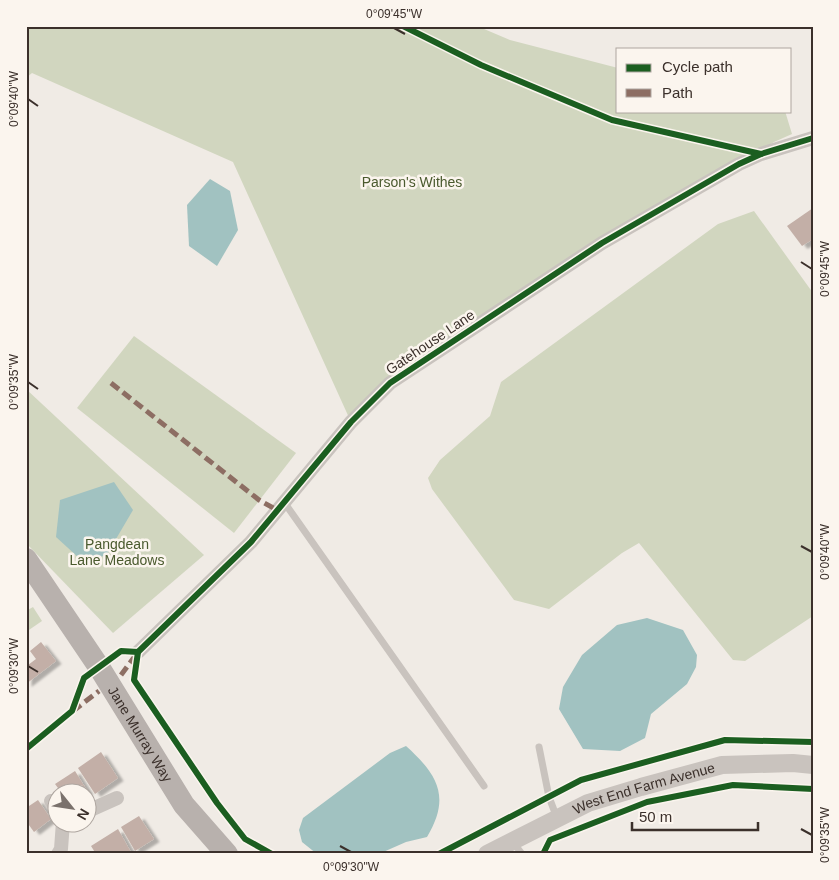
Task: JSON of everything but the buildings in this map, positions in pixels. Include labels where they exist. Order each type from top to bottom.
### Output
[{"type":"main road","name":"Jane Murray Way","points":[[26,559],[99,667],[184,805],[227,854]]},
{"type":"street","name":"Gatehouse Lane","points":[[138,652],[251,542],[350,422],[390,383],[602,243],[739,164],[761,154],[813,138]]},
{"type":"street","name":"West End Farm Avenue","points":[[486,854],[517,847],[557,818],[588,803],[722,766],[793,763],[813,765]]},
{"type":"street","points":[[98,807],[117,798]]},
{"type":"street","points":[[62,852],[63,832]]},
{"type":"lane","points":[[284,502],[484,786]]},
{"type":"lane","points":[[539,747],[549,797],[557,818]]},
{"type":"green space","name":"Parson's Withes","points":[[26,26],[477,26],[510,40],[616,67],[616,112],[785,112],[792,134],[774,142],[390,383],[351,422],[233,162],[32,73],[26,78]]},
{"type":"green space","points":[[754,211],[813,293],[813,616],[745,661],[733,660],[639,543],[622,553],[549,609],[514,600],[432,489],[428,478],[440,460],[490,416],[501,382],[718,224]]},
{"type":"green space","points":[[134,336],[296,453],[234,533],[77,408]]},
{"type":"green space","name":"Pangdean Lane Meadows","points":[[26,389],[204,555],[113,633],[26,543]]},
{"type":"green space","points":[[33,607],[42,621],[26,632],[26,611]]},
{"type":"water","points":[[210,179],[230,191],[238,230],[217,266],[189,246],[187,205]]},
{"type":"water","points":[[114,482],[133,510],[106,556],[79,558],[56,537],[60,500]]},
{"type":"water","points":[[647,618],[683,630],[697,655],[696,667],[687,684],[651,714],[645,738],[620,751],[583,749],[559,709],[563,687],[582,655],[617,625]]},
{"type":"water","points":[[406,746],[426,767],[437,787],[439,798],[438,810],[427,837],[406,842],[381,853],[317,854],[302,842],[299,830],[303,818],[390,753]]},
{"type":"marked path","points":[[111,383],[259,500],[277,510]]},
{"type":"marked path","points":[[121,675],[135,656]]},
{"type":"marked path","points":[[73,711],[99,691]]},
{"type":"cycle path","points":[[403,26],[481,65],[612,120],[761,154]]},
{"type":"cycle path","points":[[26,749],[72,711],[84,678],[121,651],[138,652],[251,542],[351,422],[390,383],[602,243],[739,164],[761,154],[813,138]]},
{"type":"cycle path","points":[[138,652],[134,680],[217,803],[245,839],[272,854]]},
{"type":"cycle path","points":[[439,854],[581,780],[725,740],[813,742]]},
{"type":"cycle path","points":[[543,854],[550,840],[647,802],[733,785],[813,789]]}]
